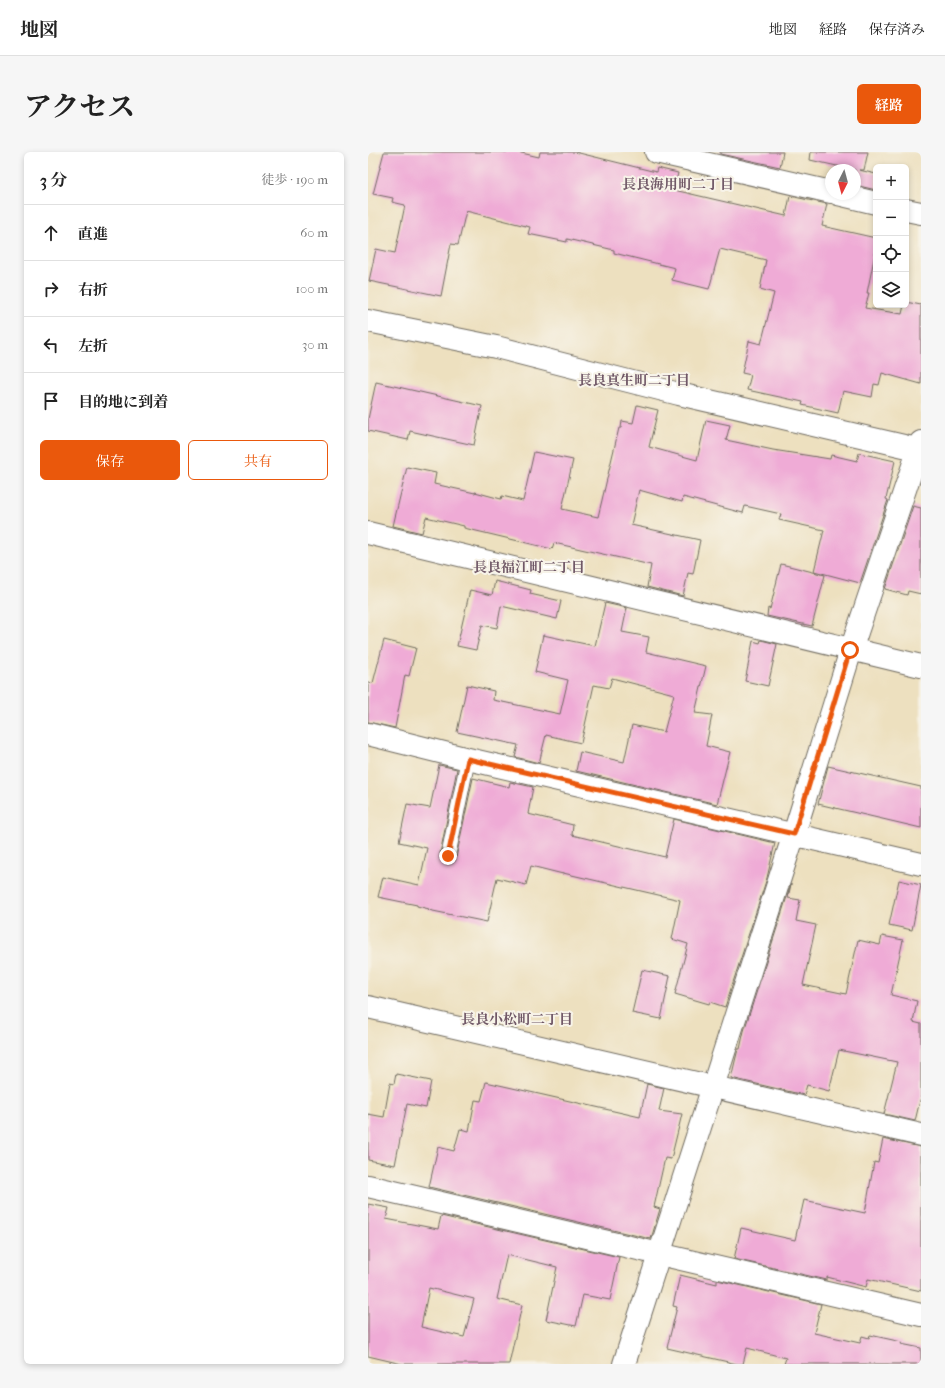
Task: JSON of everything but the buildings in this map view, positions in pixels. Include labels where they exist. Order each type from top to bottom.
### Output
[{"type":"street","points":[[656,152],[825,191]]},
{"type":"street","points":[[861,199],[873,202]]},
{"type":"street","points":[[909,211],[921,213]]},
{"type":"street","points":[[368,321],[466,340],[679,394],[920,447],[850,650],[794,834],[624,1364]]},
{"type":"street","points":[[368,533],[921,666]]},
{"type":"street","points":[[368,734],[468,759],[921,864]]},
{"type":"street","points":[[368,1007],[921,1135]]},
{"type":"street","points":[[368,1186],[921,1315]]},
{"type":"lane","points":[[448,856],[468,759]]},
{"type":"district","name":"長良海用町二丁目","points":[[678,184]]},
{"type":"district","name":"長良真生町二丁目","points":[[634,380]]},
{"type":"district","name":"長良福江町二丁目","points":[[529,567]]},
{"type":"district","name":"長良小松町二丁目","points":[[517,1019]]},
{"type":"route","points":[[448,856],[468,759],[794,834],[850,650]]}]
